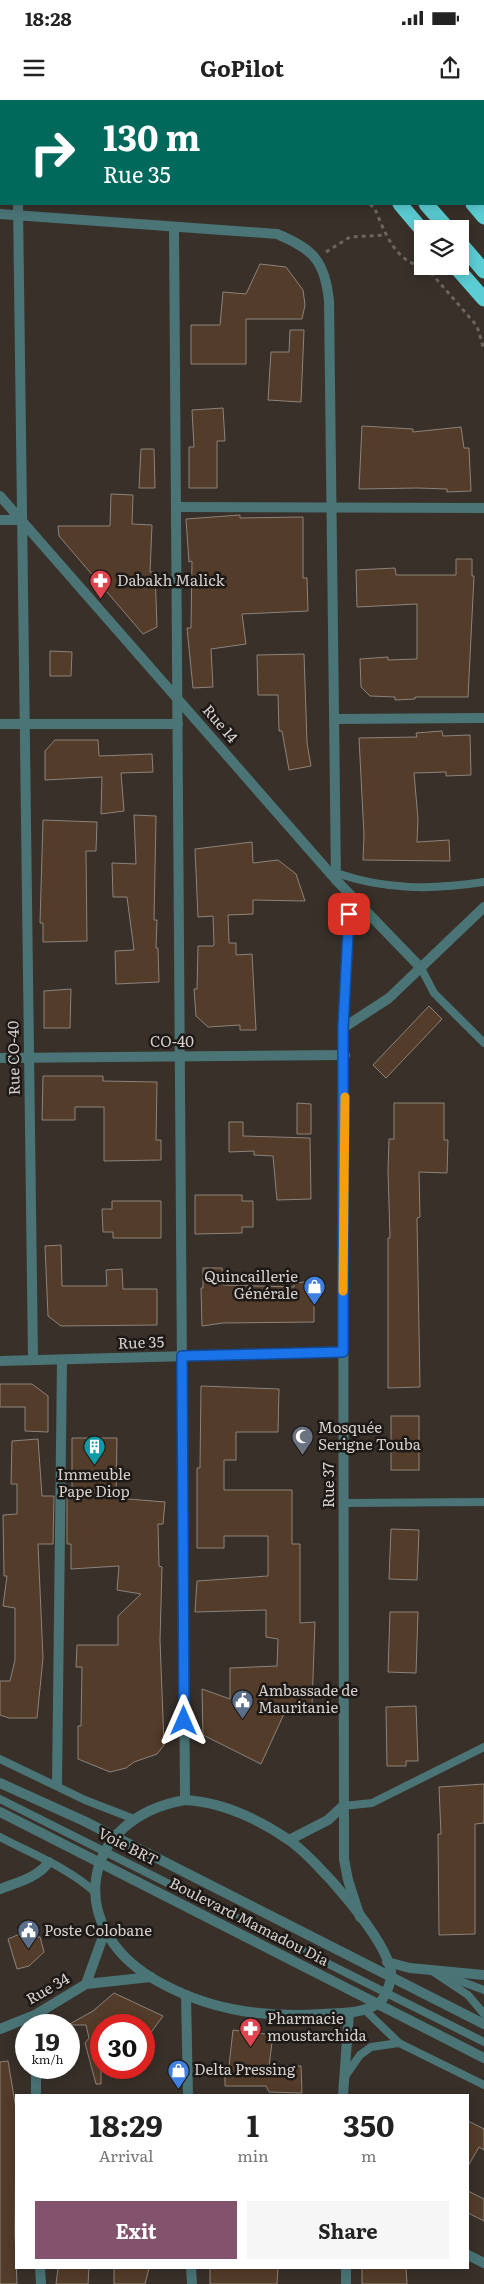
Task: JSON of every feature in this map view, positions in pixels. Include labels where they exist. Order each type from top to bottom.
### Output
[{"type":"highway","points":[[401,205],[414,221]]},
{"type":"highway","points":[[427,205],[440,220]]},
{"type":"highway","points":[[474,205],[484,216]]},
{"type":"highway","points":[[469,254],[484,271]]},
{"type":"highway","points":[[463,275],[484,299]]},
{"type":"street","name":"Rue CO-40","points":[[18,205],[33,1360]]},
{"type":"street","points":[[0,214],[277,234],[303,247],[316,258],[325,272],[329,301],[333,508],[336,876]]},
{"type":"street","points":[[174,228],[185,1800]]},
{"type":"street","name":"Rue 14","points":[[0,496],[177,699],[336,876],[350,895],[421,968]]},
{"type":"street","points":[[176,507],[484,508]]},
{"type":"street","points":[[0,520],[21,520]]},
{"type":"street","points":[[335,719],[484,718]]},
{"type":"street","points":[[0,724],[178,724]]},
{"type":"street","name":"Rue 37","points":[[350,895],[343,1028],[345,1056],[343,1352],[344,1859],[348,1880],[360,1916]]},
{"type":"street","points":[[343,1028],[389,998],[484,907]]},
{"type":"street","name":"CO-40","points":[[0,1058],[345,1056]]},
{"type":"street","name":"Rue 35","points":[[0,1360],[343,1352]]},
{"type":"street","points":[[57,1785],[62,1360]]},
{"type":"street","name":"Boulevard Mamadou Dia","points":[[0,1783],[84,1821],[484,2024]]},
{"type":"street","points":[[185,1800],[205,1801],[229,1809],[289,1840],[308,1856],[360,1916],[371,1931],[387,1962],[391,1977],[387,1992],[378,2004],[349,2013],[260,2014],[231,2011],[186,1996],[151,1977],[122,1952],[105,1931],[94,1881],[98,1863],[113,1837],[134,1819],[166,1804],[185,1800]]},
{"type":"street","points":[[289,1840],[328,1820],[344,1806]]},
{"type":"street","name":"Boulevard Mamadou Dia","points":[[0,1812],[484,2058]]},
{"type":"street","points":[[0,1889],[32,1877],[42,1871],[49,1862]]},
{"type":"street","name":"Rue 34","points":[[44,2014],[86,1984],[105,1931]]},
{"type":"street","points":[[387,1962],[432,1971],[484,1974]]},
{"type":"street","points":[[86,1984],[151,1977]]},
{"type":"street","points":[[186,1996],[188,2094]]},
{"type":"street","points":[[343,2094],[349,2013]]},
{"type":"street","name":"Rue 34","points":[[0,2029],[15,2025]]},
{"type":"street","points":[[36,2079],[36,2094]]},
{"type":"street","points":[[469,2256],[484,2263]]},
{"type":"street","points":[[40,2269],[40,2284]]},
{"type":"street","points":[[191,2269],[192,2284]]},
{"type":"street","points":[[346,2269],[346,2284]]},
{"type":"lane","points":[[336,876],[379,886],[450,887],[484,882]]},
{"type":"lane","points":[[421,968],[434,993],[484,1044]]},
{"type":"lane","points":[[344,1503],[484,1502]]},
{"type":"lane","points":[[344,1806],[372,1803],[484,1747]]},
{"type":"lane","points":[[0,1759],[85,1800],[134,1819]]},
{"type":"lane","name":"Voie BRT","points":[[0,1798],[484,2042]]},
{"type":"lane","points":[[0,1837],[84,1882],[96,1892]]},
{"type":"lane","points":[[432,1971],[484,1990]]},
{"type":"lane","points":[[432,1971],[468,1995],[484,2014]]},
{"type":"lane","points":[[364,2009],[399,2043],[484,2085]]},
{"type":"lane","points":[[343,2079],[360,2055],[370,2047],[399,2043]]},
{"type":"path","points":[[371,205],[393,249],[417,266],[426,267],[477,326],[484,350]]},
{"type":"path","points":[[316,258],[350,237],[386,235]]},
{"type":"building","points":[[260,264],[286,267],[303,290],[305,305],[302,319],[246,319],[246,364],[191,364],[191,325],[220,325],[223,292],[246,294]]},
{"type":"building","points":[[290,330],[304,330],[301,402],[268,400],[271,352],[289,352]]},
{"type":"building","points":[[223,408],[225,441],[217,441],[217,488],[189,488],[189,447],[194,447],[192,410]]},
{"type":"building","points":[[362,426],[413,429],[413,432],[461,427],[464,448],[469,448],[471,491],[447,492],[447,489],[418,488],[359,489]]},
{"type":"building","points":[[141,449],[154,449],[155,488],[139,488]]},
{"type":"building","points":[[111,494],[133,495],[132,524],[152,525],[150,572],[155,572],[157,627],[143,634],[59,536],[58,526],[110,526]]},
{"type":"building","points":[[240,515],[240,518],[303,517],[303,578],[307,578],[308,611],[242,614],[246,644],[211,649],[213,687],[193,688],[187,628],[191,628],[192,561],[189,562],[186,519]]},
{"type":"building","points":[[456,559],[472,559],[472,576],[474,576],[468,697],[415,697],[415,699],[395,700],[395,697],[370,696],[361,687],[360,659],[388,657],[388,660],[417,659],[417,604],[357,607],[356,570],[395,568],[396,575],[456,575]]},
{"type":"building","points":[[50,651],[72,652],[71,676],[50,676]]},
{"type":"building","points":[[304,654],[307,743],[311,766],[289,770],[282,731],[279,731],[278,695],[258,695],[257,655]]},
{"type":"building","points":[[442,731],[443,736],[470,735],[471,775],[446,776],[446,772],[414,773],[418,819],[417,842],[449,840],[450,861],[363,860],[364,835],[359,738],[417,737],[416,733]]},
{"type":"building","points":[[55,740],[98,740],[99,756],[152,754],[153,772],[121,773],[124,811],[101,814],[102,777],[45,780],[45,751]]},
{"type":"building","points":[[134,815],[156,816],[154,920],[157,920],[156,948],[158,948],[159,982],[116,984],[115,951],[134,950],[127,897],[113,897],[112,863],[136,864]]},
{"type":"building","points":[[43,820],[97,822],[96,851],[86,851],[87,941],[43,942],[43,923],[40,923]]},
{"type":"building","points":[[252,842],[253,863],[278,860],[296,874],[305,901],[253,900],[253,914],[228,915],[229,943],[236,943],[236,955],[252,954],[256,1030],[240,1030],[240,1025],[208,1027],[196,1016],[194,989],[197,989],[198,946],[213,946],[214,944],[213,916],[198,917],[195,849]]},
{"type":"building","points":[[71,989],[70,1028],[44,1028],[44,991]]},
{"type":"building","points":[[429,1006],[442,1019],[386,1078],[373,1065]]},
{"type":"building","points":[[43,1076],[103,1076],[103,1081],[157,1082],[156,1140],[161,1140],[161,1160],[104,1161],[104,1107],[75,1107],[75,1120],[42,1120]]},
{"type":"building","points":[[297,1103],[311,1104],[311,1134],[297,1134]]},
{"type":"building","points":[[394,1103],[444,1103],[444,1140],[448,1140],[447,1173],[419,1172],[420,1217],[417,1218],[420,1387],[388,1388],[388,1238],[390,1238],[388,1171],[389,1139],[394,1139]]},
{"type":"building","points":[[229,1122],[243,1122],[243,1136],[310,1138],[311,1199],[277,1200],[273,1156],[254,1155],[254,1151],[229,1152]]},
{"type":"building","points":[[195,1195],[242,1195],[242,1201],[253,1201],[253,1227],[242,1227],[242,1233],[195,1234]]},
{"type":"building","points":[[112,1201],[161,1201],[161,1238],[113,1238],[113,1232],[103,1232],[102,1209],[112,1209]]},
{"type":"building","points":[[61,1245],[62,1286],[107,1286],[106,1270],[122,1269],[123,1289],[157,1289],[157,1325],[61,1326],[48,1316],[45,1246]]},
{"type":"building","points":[[203,1268],[222,1268],[223,1285],[294,1287],[294,1283],[314,1281],[314,1322],[223,1323],[202,1326],[201,1288],[203,1288]]},
{"type":"building","points":[[0,1384],[32,1384],[48,1396],[48,1432],[25,1431],[25,1407],[0,1407]]},
{"type":"building","points":[[201,1386],[279,1389],[278,1432],[236,1432],[236,1460],[224,1460],[224,1490],[292,1490],[292,1544],[300,1544],[300,1623],[315,1622],[312,1705],[289,1703],[261,1764],[203,1735],[202,1689],[230,1699],[230,1668],[277,1666],[278,1639],[266,1637],[266,1610],[195,1612],[197,1581],[268,1576],[268,1536],[224,1536],[224,1548],[197,1548],[197,1468],[200,1468]]},
{"type":"building","points":[[391,1416],[419,1416],[419,1470],[391,1470]]},
{"type":"building","points":[[72,1438],[117,1438],[116,1498],[165,1502],[163,1524],[158,1524],[159,1566],[162,1567],[160,1640],[164,1745],[157,1754],[134,1762],[126,1768],[110,1772],[78,1759],[78,1726],[81,1726],[82,1667],[76,1667],[77,1645],[118,1645],[118,1616],[141,1594],[117,1590],[119,1566],[71,1569],[71,1544],[67,1544],[67,1496],[72,1496]]},
{"type":"building","points":[[38,1439],[42,1496],[54,1496],[53,1544],[38,1544],[43,1658],[37,1718],[9,1718],[0,1715],[0,1681],[10,1681],[15,1660],[15,1608],[3,1606],[7,1576],[4,1576],[3,1515],[17,1514],[17,1484],[11,1484],[12,1441]]},
{"type":"building","points":[[391,1529],[419,1530],[417,1580],[389,1579]]},
{"type":"building","points":[[390,1612],[418,1612],[416,1673],[388,1672]]},
{"type":"building","points":[[416,1706],[418,1761],[406,1761],[406,1766],[387,1766],[386,1707]]},
{"type":"building","points":[[484,1784],[484,1823],[475,1824],[475,1934],[439,1935],[438,1834],[441,1834],[439,1787]]},
{"type":"building","name":"Poste Colobane","points":[[27,1931],[30,1937],[40,1937],[44,1952],[29,1966],[17,1969],[8,1939]]},
{"type":"building","points":[[114,1993],[163,2016],[155,2027],[155,2014],[90,2014],[90,2062],[85,2043],[89,2038],[86,2025],[80,2025],[80,2018],[93,2011]]},
{"type":"building","points":[[233,2030],[273,2035],[269,2066],[301,2066],[302,2093],[269,2092],[266,2086],[225,2086],[225,2066],[229,2066]]},
{"type":"building","points":[[8,2061],[15,2103],[15,2269],[17,2284],[0,2284],[0,2062]]},
{"type":"building","points":[[95,2079],[101,2079],[101,2084],[96,2084]]},
{"type":"building","points":[[469,2122],[484,2129],[484,2150],[479,2147],[469,2164]]},
{"type":"building","points":[[469,2192],[484,2199],[484,2221],[469,2214]]},
{"type":"building","points":[[58,2269],[89,2269],[88,2284],[56,2284]]},
{"type":"building","points":[[114,2269],[149,2269],[145,2284],[114,2284]]},
{"type":"building","points":[[210,2269],[278,2269],[277,2284],[210,2284]]},
{"type":"building","points":[[362,2269],[406,2269],[407,2284],[362,2284]]},
{"type":"slow traffic","points":[[343,1291],[345,1097]]},
{"type":"place","name":"Dabakh Malick","points":[[101,600]]},
{"type":"place","name":"Quincaillerie Générale","points":[[314,1305]]},
{"type":"place","name":"Mosquée Serigne Touba","points":[[302,1456]]},
{"type":"place","name":"Immeuble Pape Diop","points":[[94,1466]]},
{"type":"place","name":"Ambassade de Mauritanie","points":[[242,1719]]},
{"type":"place","name":"Poste Colobane","points":[[28,1950]]},
{"type":"place","name":"Pharmacie moustarchida","points":[[251,2047]]},
{"type":"place","name":"Delta Pressing","points":[[178,2089]]},
{"type":"route","points":[[184,1721],[182,1356],[343,1352],[345,1056],[343,1028],[349,914]]}]
